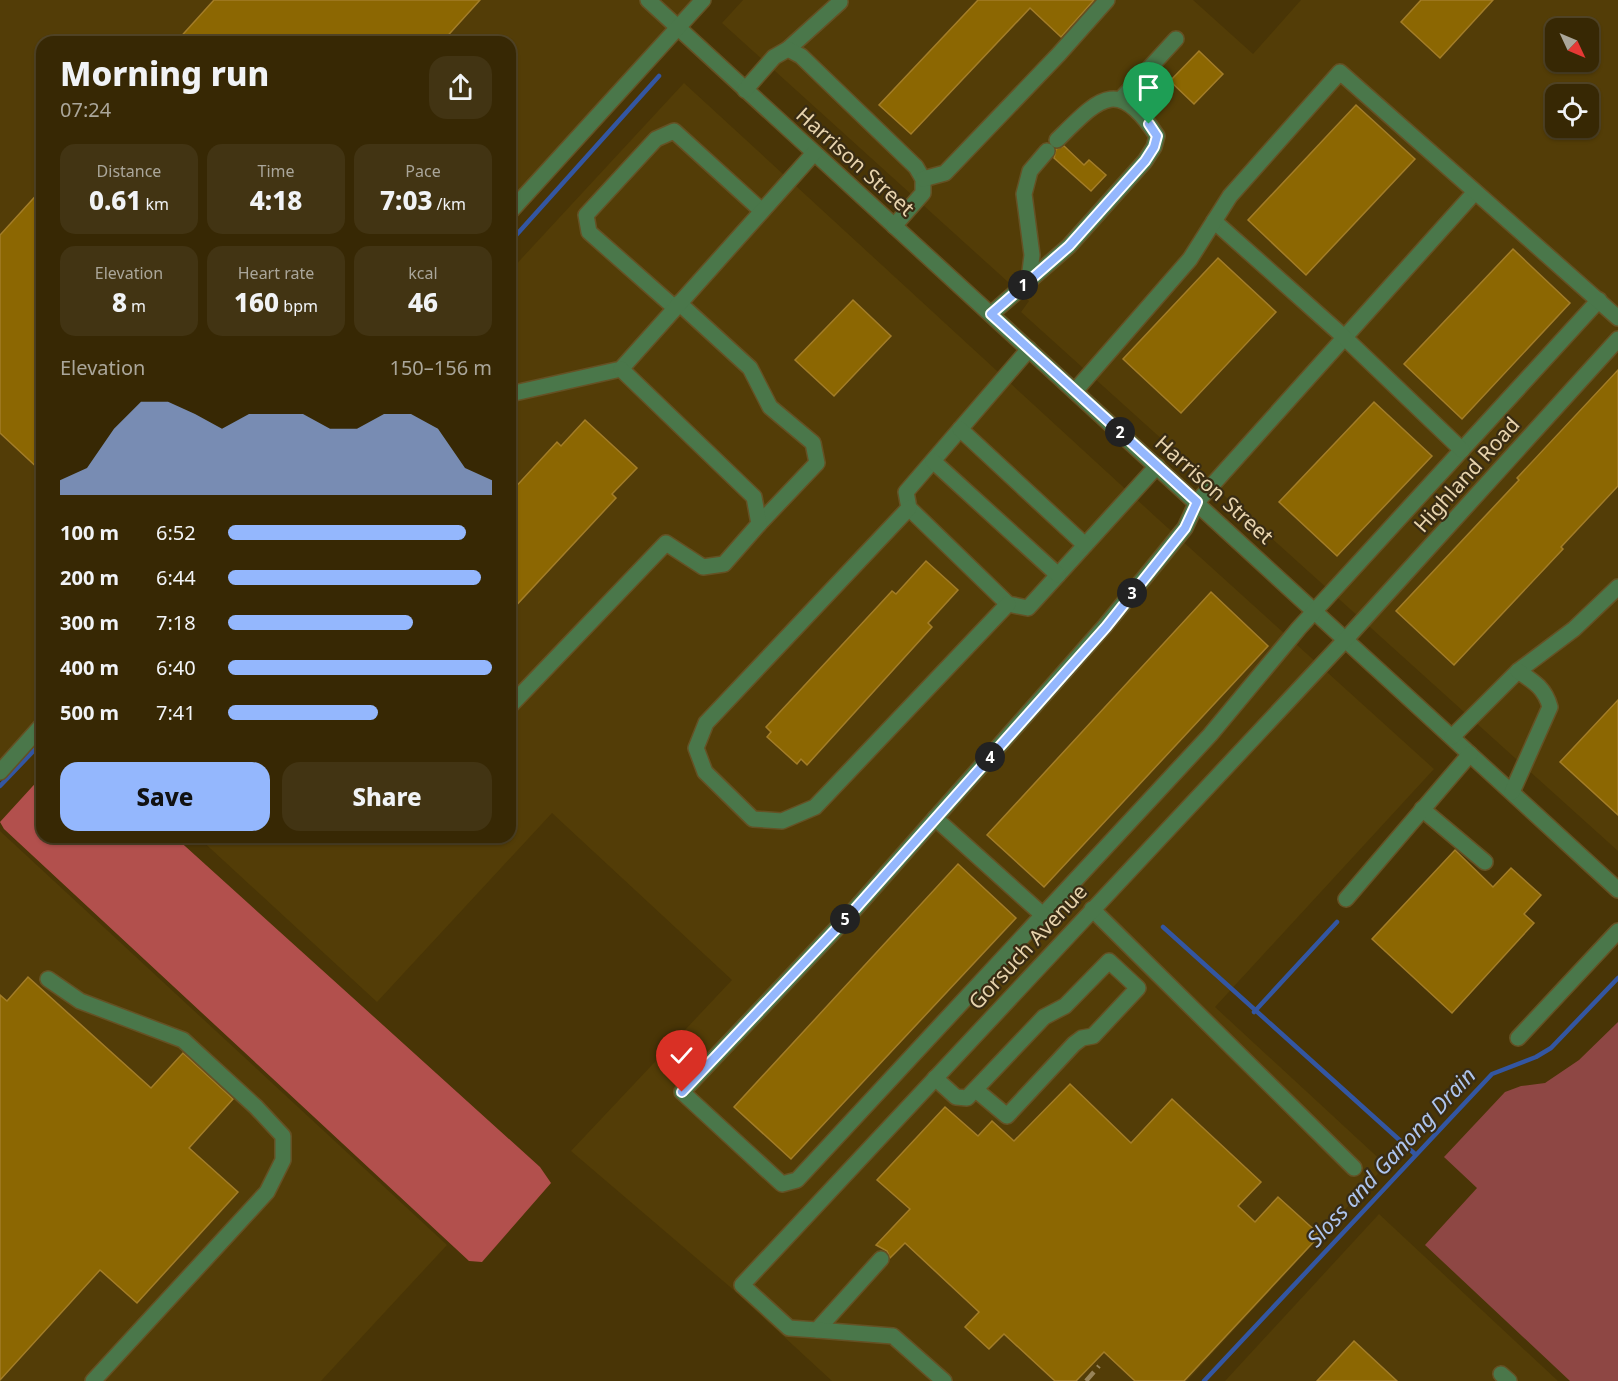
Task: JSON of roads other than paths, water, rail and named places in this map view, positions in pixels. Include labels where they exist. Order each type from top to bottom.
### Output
[{"type":"street","name":"Harrison Street","points":[[648,0],[1618,890]]},
{"type":"street","points":[[516,205],[704,0]]},
{"type":"street","points":[[923,179],[945,172],[1059,54],[1107,0]]},
{"type":"street","points":[[745,90],[774,57],[788,49],[840,1]]},
{"type":"street","points":[[1121,99],[1176,39]]},
{"type":"street","points":[[788,49],[801,56],[916,167],[923,179],[923,193],[894,226]]},
{"type":"street","points":[[1074,391],[1190,259],[1230,196],[1340,72],[1618,318]]},
{"type":"street","points":[[991,314],[1069,246],[1145,161],[1154,147],[1157,136],[1149,124],[1136,108],[1121,99],[1106,99],[1088,110],[1030,171],[1024,194],[1032,255],[1029,280]]},
{"type":"street","points":[[516,700],[666,543],[703,567],[723,564],[817,462],[813,443],[770,407],[750,368],[589,232],[586,215],[656,139],[674,131],[762,211]]},
{"type":"street","points":[[516,393],[621,369],[814,153]]},
{"type":"street","points":[[1475,192],[1197,502],[1185,528],[1106,627],[855,909],[682,1092],[757,1163],[782,1184],[797,1180],[1210,735],[1315,610],[1599,300]]},
{"type":"street","points":[[1214,221],[1344,337],[1462,450]]},
{"type":"street","name":"Highland Road","points":[[1346,639],[1618,339]]},
{"type":"street","points":[[1029,349],[906,492],[909,508],[1008,604],[1028,608],[1157,466]]},
{"type":"street","points":[[621,369],[753,497],[759,524]]},
{"type":"street","points":[[960,429],[1085,545]]},
{"type":"street","points":[[933,461],[1058,575]]},
{"type":"street","points":[[909,508],[706,723],[696,748],[705,772],[753,819],[782,821],[815,807],[1008,604]]},
{"type":"street","points":[[1452,737],[1518,671],[1574,629],[1618,587]]},
{"type":"street","name":"Gorsuch Avenue","points":[[817,1330],[789,1328],[741,1285],[1346,639]]},
{"type":"street","points":[[1512,792],[1550,707],[1541,687],[1518,671]]},
{"type":"street","points":[[0,772],[36,732]]},
{"type":"street","points":[[1346,899],[1470,754]]},
{"type":"street","points":[[1422,808],[1485,862]]},
{"type":"street","points":[[935,818],[1044,916]]},
{"type":"street","points":[[1092,909],[1354,1168]]},
{"type":"street","points":[[1518,1038],[1618,931]]},
{"type":"street","points":[[934,1078],[961,1099],[967,1098],[1044,1017],[1065,1006],[1109,961],[1138,988],[1093,1036],[1082,1038],[1074,1044],[1006,1116],[976,1090]]},
{"type":"street","points":[[48,979],[80,1001],[183,1040],[256,1107],[283,1136],[283,1160],[267,1192],[93,1381]]},
{"type":"street","points":[[817,1330],[881,1259]]},
{"type":"street","points":[[817,1330],[893,1336],[944,1381]]},
{"type":"waterway","points":[[516,235],[659,76]]},
{"type":"waterway","points":[[0,786],[36,748]]},
{"type":"waterway","points":[[1254,1012],[1337,922]]},
{"type":"waterway","points":[[1163,927],[1415,1154]]},
{"type":"waterway","name":"Sloss and Ganong Drain","points":[[1204,1381],[1492,1074],[1536,1057],[1551,1048],[1618,978]]},
{"type":"railway","points":[[1086,1381],[1099,1366]]}]
